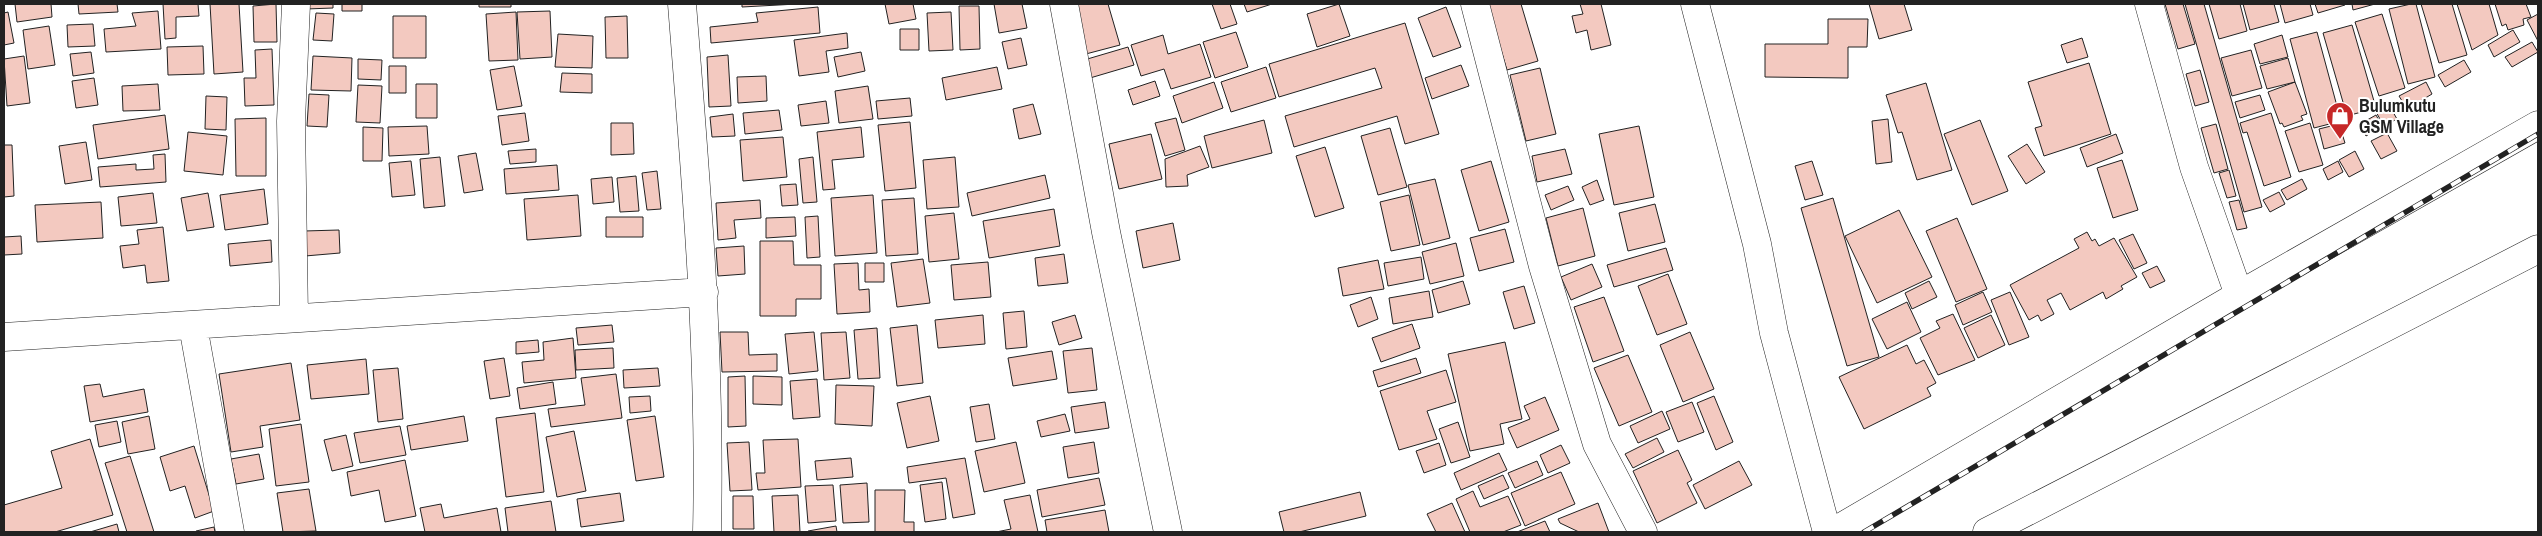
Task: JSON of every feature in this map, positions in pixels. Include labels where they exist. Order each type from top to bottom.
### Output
[{"type":"street","points":[[294,318],[291,121],[296,4]]},
{"type":"street","points":[[682,4],[704,292],[709,435],[707,532]]},
{"type":"street","points":[[1064,4],[1106,232],[1168,532]]},
{"type":"street","points":[[1475,4],[1543,266],[1597,444],[1643,532]]},
{"type":"street","points":[[1695,4],[1757,244],[1774,333],[1827,532]]},
{"type":"street","points":[[2149,4],[2194,167],[2240,295]]},
{"type":"street","points":[[1834,532],[2240,295],[2538,125]]},
{"type":"street","points":[[1987,532],[2538,248]]},
{"type":"street","points":[[4,337],[704,292]]},
{"type":"street","points":[[193,326],[230,532]]},
{"type":"building","points":[[15,4],[51,4],[52,17],[17,22]]},
{"type":"building","points":[[78,4],[117,4],[118,12],[79,14]]},
{"type":"building","points":[[163,4],[198,4],[199,16],[176,17],[176,38],[165,39]]},
{"type":"building","points":[[210,4],[239,4],[243,72],[214,74]]},
{"type":"building","points":[[276,4],[277,42],[254,42],[253,6]]},
{"type":"building","points":[[306,4],[333,4],[333,8],[306,9]]},
{"type":"building","points":[[342,4],[362,4],[362,11],[342,11]]},
{"type":"building","points":[[479,4],[511,4],[511,7],[479,7]]},
{"type":"building","points":[[742,4],[797,4],[742,7]]},
{"type":"building","points":[[885,4],[913,4],[916,19],[889,24]]},
{"type":"building","points":[[994,4],[1022,4],[1027,28],[999,33]]},
{"type":"building","points":[[1068,4],[1108,4],[1120,45],[1082,55]]},
{"type":"building","points":[[1212,4],[1230,4],[1237,24],[1221,29]]},
{"type":"building","points":[[1244,4],[1272,4],[1247,12]]},
{"type":"building","points":[[1339,4],[1350,36],[1317,47],[1307,14]]},
{"type":"building","points":[[1487,4],[1521,4],[1538,61],[1507,70]]},
{"type":"building","points":[[1580,4],[1601,4],[1611,45],[1591,50],[1587,30],[1576,33],[1572,16],[1583,14]]},
{"type":"building","points":[[1869,4],[1904,4],[1912,30],[1879,39]]},
{"type":"building","points":[[2165,4],[2183,4],[2195,44],[2178,49]]},
{"type":"building","points":[[2185,4],[2204,4],[2262,207],[2244,212]]},
{"type":"building","points":[[2209,4],[2240,4],[2247,31],[2219,39]]},
{"type":"building","points":[[2243,4],[2274,4],[2279,22],[2250,30]]},
{"type":"building","points":[[2280,4],[2310,4],[2313,15],[2285,23]]},
{"type":"building","points":[[2315,4],[2345,4],[2345,5],[2318,13]]},
{"type":"building","points":[[2352,4],[2375,4],[2353,10]]},
{"type":"building","points":[[2416,4],[2435,77],[2408,84],[2389,9]]},
{"type":"building","points":[[2421,4],[2452,4],[2467,55],[2439,63]]},
{"type":"building","points":[[2457,4],[2489,4],[2498,35],[2472,50]]},
{"type":"building","points":[[2495,4],[2526,4],[2531,17],[2523,19],[2524,25],[2508,30],[2506,24],[2502,26]]},
{"type":"building","points":[[959,6],[979,6],[980,49],[960,50]]},
{"type":"building","points":[[818,7],[820,33],[711,43],[710,27],[758,22],[756,13]]},
{"type":"building","points":[[1446,7],[1461,47],[1433,57],[1418,18]]},
{"type":"building","points":[[158,11],[161,49],[106,52],[104,29],[136,26],[132,13]]},
{"type":"building","points":[[550,11],[552,57],[520,59],[517,12]]},
{"type":"building","points":[[8,12],[14,43],[4,45],[4,13]]},
{"type":"building","points":[[516,12],[518,60],[489,61],[486,14]]},
{"type":"building","points":[[951,12],[953,50],[929,51],[927,13]]},
{"type":"building","points":[[316,13],[334,14],[332,41],[313,40]]},
{"type":"building","points":[[2382,14],[2405,88],[2379,96],[2355,22]]},
{"type":"building","points":[[2538,14],[2538,41],[2527,20]]},
{"type":"building","points":[[393,16],[426,16],[426,58],[393,58]]},
{"type":"building","points":[[627,16],[628,58],[606,58],[605,17]]},
{"type":"building","points":[[1828,19],[1868,19],[1867,47],[1848,47],[1848,78],[1765,77],[1765,44],[1828,44]]},
{"type":"building","points":[[1405,23],[1439,134],[1405,144],[1397,116],[1294,147],[1285,116],[1382,88],[1375,68],[1279,97],[1269,64]]},
{"type":"building","points":[[93,24],[95,46],[68,47],[67,25]]},
{"type":"building","points":[[2352,25],[2376,108],[2347,116],[2323,33]]},
{"type":"building","points":[[49,26],[55,65],[28,69],[23,30]]},
{"type":"building","points":[[900,29],[919,29],[919,50],[900,50]]},
{"type":"building","points":[[2513,30],[2520,42],[2494,57],[2488,45]]},
{"type":"building","points":[[1236,32],[1248,67],[1215,78],[1203,42]]},
{"type":"building","points":[[2317,32],[2341,121],[2314,128],[2290,39]]},
{"type":"building","points":[[847,33],[848,48],[826,51],[829,72],[799,76],[794,40]]},
{"type":"building","points":[[558,34],[593,36],[592,68],[555,67]]},
{"type":"building","points":[[1163,35],[1168,54],[1200,44],[1211,77],[1171,89],[1164,69],[1141,76],[1131,45]]},
{"type":"building","points":[[2282,35],[2288,57],[2260,64],[2254,44]]},
{"type":"building","points":[[1021,38],[1027,65],[1008,69],[1002,42]]},
{"type":"building","points":[[2082,38],[2088,57],[2067,63],[2061,45]]},
{"type":"building","points":[[2532,42],[2538,52],[2512,67],[2505,57]]},
{"type":"building","points":[[203,46],[204,74],[168,75],[167,47]]},
{"type":"building","points":[[1128,47],[1134,65],[1090,78],[1084,60]]},
{"type":"building","points":[[272,49],[274,105],[245,106],[244,78],[256,78],[255,50]]},
{"type":"building","points":[[2251,50],[2262,88],[2232,96],[2221,58]]},
{"type":"building","points":[[91,52],[94,73],[73,76],[70,54]]},
{"type":"building","points":[[861,52],[865,71],[838,77],[834,57]]},
{"type":"building","points":[[728,55],[731,106],[709,107],[707,57]]},
{"type":"building","points":[[24,56],[30,103],[7,106],[4,59]]},
{"type":"building","points":[[313,56],[352,58],[351,91],[311,90]]},
{"type":"building","points":[[2288,58],[2295,82],[2267,89],[2260,66]]},
{"type":"building","points":[[358,59],[382,60],[381,80],[358,79]]},
{"type":"building","points":[[2464,60],[2471,72],[2445,87],[2438,75]]},
{"type":"building","points":[[2089,63],[2111,134],[2044,156],[2035,128],[2042,126],[2028,82]]},
{"type":"building","points":[[1461,65],[1469,86],[1432,99],[1425,78]]},
{"type":"building","points":[[389,66],[406,66],[406,93],[389,93]]},
{"type":"building","points":[[514,66],[522,106],[497,110],[490,70]]},
{"type":"building","points":[[997,67],[1002,89],[946,100],[942,78]]},
{"type":"building","points":[[1266,67],[1276,98],[1231,112],[1221,82]]},
{"type":"building","points":[[1540,68],[1556,134],[1526,141],[1510,75]]},
{"type":"building","points":[[2200,70],[2209,102],[2195,106],[2186,74]]},
{"type":"building","points":[[562,73],[592,74],[592,93],[560,92]]},
{"type":"building","points":[[766,76],[767,101],[738,103],[737,77]]},
{"type":"building","points":[[94,78],[98,105],[76,108],[72,81]]},
{"type":"building","points":[[1155,81],[1160,96],[1133,105],[1128,90]]},
{"type":"building","points":[[1214,82],[1223,108],[1182,123],[1173,96]]},
{"type":"building","points":[[2295,82],[2307,114],[2301,116],[2303,120],[2284,127],[2282,123],[2280,124],[2268,92]]},
{"type":"building","points":[[2426,82],[2432,94],[2407,109],[2399,96]]},
{"type":"building","points":[[1926,83],[1952,170],[1917,180],[1902,132],[1898,133],[1886,95]]},
{"type":"building","points":[[158,84],[160,110],[123,111],[122,86]]},
{"type":"building","points":[[416,84],[437,84],[437,118],[416,118]]},
{"type":"building","points":[[358,85],[382,86],[380,123],[356,122]]},
{"type":"building","points":[[868,86],[873,119],[839,123],[835,91]]},
{"type":"building","points":[[309,94],[329,95],[327,127],[307,126]]},
{"type":"building","points":[[2260,95],[2265,110],[2240,118],[2235,102]]},
{"type":"building","points":[[206,96],[227,97],[226,130],[205,129]]},
{"type":"building","points":[[910,98],[912,116],[878,119],[876,101]]},
{"type":"building","points":[[826,101],[829,123],[801,126],[798,105]]},
{"type":"building","points":[[1033,104],[1041,134],[1019,139],[1013,109]]},
{"type":"building","points":[[2389,105],[2397,119],[2384,126],[2376,112]]},
{"type":"building","points":[[779,110],[782,130],[745,134],[743,113]]},
{"type":"building","points":[[525,113],[529,141],[502,145],[498,116]]},
{"type":"building","points":[[2271,113],[2291,177],[2264,186],[2247,132],[2243,133],[2240,123]]},
{"type":"building","points":[[733,114],[735,136],[712,137],[710,117]]},
{"type":"building","points":[[165,115],[169,149],[98,159],[93,125]]},
{"type":"building","points":[[2376,115],[2382,126],[2366,136],[2360,124]]},
{"type":"building","points":[[266,118],[266,176],[236,176],[235,119]]},
{"type":"building","points":[[1176,118],[1185,150],[1165,156],[1155,123]]},
{"type":"building","points":[[1888,119],[1892,162],[1876,164],[1872,121]]},
{"type":"building","points":[[1264,120],[1272,153],[1212,168],[1204,136]]},
{"type":"building","points":[[1980,120],[2008,191],[1972,205],[1944,134]]},
{"type":"building","points":[[910,122],[916,188],[885,191],[878,125]]},
{"type":"building","points":[[611,123],[633,123],[634,154],[611,155]]},
{"type":"building","points":[[2310,123],[2323,165],[2299,172],[2285,131]]},
{"type":"building","points":[[2216,124],[2228,169],[2214,173],[2201,128]]},
{"type":"building","points":[[2339,124],[2345,143],[2324,149],[2319,129]]},
{"type":"building","points":[[427,126],[429,154],[389,156],[388,127]]},
{"type":"building","points":[[1639,126],[1654,197],[1614,205],[1599,134]]},
{"type":"building","points":[[363,127],[383,128],[382,161],[363,161]]},
{"type":"building","points":[[861,127],[864,157],[832,160],[835,189],[823,190],[817,132]]},
{"type":"building","points":[[1390,128],[1407,187],[1378,195],[1361,136]]},
{"type":"building","points":[[188,132],[227,136],[223,175],[184,171]]},
{"type":"building","points":[[2387,133],[2397,151],[2381,159],[2371,141]]},
{"type":"building","points":[[1151,134],[1162,179],[1119,189],[1109,144]]},
{"type":"building","points":[[2116,134],[2123,153],[2087,167],[2080,148]]},
{"type":"building","points":[[783,137],[787,177],[743,181],[740,140]]},
{"type":"building","points":[[86,142],[92,180],[65,184],[59,146]]},
{"type":"building","points":[[2027,144],[2045,172],[2026,184],[2008,156]]},
{"type":"building","points":[[4,145],[12,145],[14,196],[4,197]]},
{"type":"building","points":[[1200,146],[1209,167],[1187,175],[1188,186],[1166,187],[1165,159]]},
{"type":"building","points":[[1325,147],[1344,208],[1315,217],[1296,156]]},
{"type":"building","points":[[536,149],[536,162],[510,164],[508,151]]},
{"type":"building","points":[[1565,149],[1572,174],[1537,182],[1532,156]]},
{"type":"building","points":[[2355,151],[2364,169],[2349,177],[2339,160]]},
{"type":"building","points":[[476,153],[483,190],[464,193],[458,156]]},
{"type":"building","points":[[165,154],[166,182],[100,187],[98,167],[136,164],[136,170],[154,169],[153,155]]},
{"type":"building","points":[[440,157],[445,206],[424,208],[420,159]]},
{"type":"building","points":[[813,157],[817,202],[803,203],[799,159]]},
{"type":"building","points":[[955,157],[959,207],[927,209],[923,160]]},
{"type":"building","points":[[2122,160],[2138,210],[2113,218],[2097,168]]},
{"type":"building","points":[[411,161],[415,195],[392,197],[389,163]]},
{"type":"building","points":[[1491,161],[1509,222],[1479,231],[1461,170]]},
{"type":"building","points":[[1812,161],[1823,195],[1805,200],[1795,166]]},
{"type":"building","points":[[2338,161],[2343,172],[2328,180],[2323,169]]},
{"type":"building","points":[[557,165],[559,190],[506,194],[504,169]]},
{"type":"building","points":[[2229,170],[2236,196],[2227,198],[2219,173]]},
{"type":"building","points":[[657,171],[661,209],[647,210],[642,173]]},
{"type":"building","points":[[1045,175],[1050,198],[972,216],[967,193]]},
{"type":"building","points":[[636,176],[639,211],[620,212],[617,178]]},
{"type":"building","points":[[612,177],[614,202],[593,204],[591,179]]},
{"type":"building","points":[[1435,179],[1450,238],[1423,245],[1408,185]]},
{"type":"building","points":[[2302,179],[2307,189],[2287,200],[2281,190]]},
{"type":"building","points":[[1597,180],[1604,200],[1590,205],[1582,187]]},
{"type":"building","points":[[796,184],[798,205],[782,206],[780,185]]},
{"type":"building","points":[[1568,186],[1574,200],[1551,210],[1545,195]]},
{"type":"building","points":[[264,189],[268,224],[225,230],[220,195]]},
{"type":"building","points":[[2279,192],[2285,204],[2270,212],[2263,200]]},
{"type":"building","points":[[153,193],[157,223],[121,226],[118,197]]},
{"type":"building","points":[[208,193],[214,227],[187,231],[181,198]]},
{"type":"building","points":[[578,195],[581,236],[527,240],[524,199]]},
{"type":"building","points":[[873,195],[877,253],[835,256],[831,198]]},
{"type":"building","points":[[1409,195],[1420,245],[1391,251],[1380,202]]},
{"type":"building","points":[[914,198],[918,254],[886,256],[882,200]]},
{"type":"building","points":[[1833,198],[1879,357],[1847,366],[1801,208]]},
{"type":"building","points":[[760,200],[761,218],[734,220],[736,238],[718,240],[716,203]]},
{"type":"building","points":[[2239,200],[2247,228],[2237,230],[2229,202]]},
{"type":"building","points":[[101,202],[103,238],[37,242],[35,205]]},
{"type":"building","points":[[1655,204],[1665,242],[1628,251],[1619,213]]},
{"type":"building","points":[[1583,208],[1595,256],[1558,266],[1546,218]]},
{"type":"building","points":[[1054,209],[1060,246],[989,258],[983,221]]},
{"type":"building","points":[[1899,210],[1932,277],[1877,303],[1845,236]]},
{"type":"building","points":[[954,213],[959,259],[929,262],[925,216]]},
{"type":"building","points":[[818,216],[820,257],[807,258],[805,217]]},
{"type":"building","points":[[606,217],[643,217],[643,237],[606,237]]},
{"type":"building","points":[[795,217],[796,236],[766,238],[766,218]]},
{"type":"building","points":[[1957,218],[1987,289],[1956,302],[1926,231]]},
{"type":"building","points":[[1173,223],[1180,260],[1143,268],[1136,231]]},
{"type":"building","points":[[163,227],[169,281],[147,283],[145,265],[123,268],[120,246],[139,244],[137,230]]},
{"type":"building","points":[[1505,229],[1514,262],[1479,271],[1470,238]]},
{"type":"building","points":[[339,230],[340,253],[305,256],[304,231]]},
{"type":"building","points":[[2087,232],[2092,241],[2095,239],[2099,246],[2114,238],[2137,277],[2121,286],[2123,289],[2106,299],[2103,292],[2070,310],[2061,293],[2047,300],[2054,314],[2041,321],[2038,315],[2029,320],[2010,285],[2079,248],[2074,239]]},
{"type":"building","points":[[2133,234],[2147,263],[2134,269],[2119,240]]},
{"type":"building","points":[[21,236],[22,254],[4,255],[4,237]]},
{"type":"building","points":[[271,240],[272,262],[230,266],[228,244]]},
{"type":"building","points":[[760,241],[793,241],[794,265],[821,265],[821,299],[796,299],[796,316],[760,316]]},
{"type":"building","points":[[1456,243],[1464,276],[1430,284],[1422,252]]},
{"type":"building","points":[[744,246],[745,274],[718,276],[716,248]]},
{"type":"building","points":[[1666,248],[1673,270],[1614,287],[1607,265]]},
{"type":"building","points":[[1064,254],[1068,283],[1038,286],[1035,258]]},
{"type":"building","points":[[1421,257],[1424,279],[1388,286],[1384,263]]},
{"type":"building","points":[[923,259],[930,303],[897,307],[891,263]]},
{"type":"building","points":[[1378,260],[1384,289],[1343,296],[1338,268]]},
{"type":"building","points":[[988,262],[991,297],[954,300],[951,265]]},
{"type":"building","points":[[858,263],[859,290],[869,289],[870,312],[837,314],[834,264]]},
{"type":"building","points":[[865,263],[884,263],[884,282],[865,282]]},
{"type":"building","points":[[1592,264],[1602,287],[1571,300],[1561,277]]},
{"type":"building","points":[[2157,266],[2165,281],[2150,288],[2142,273]]},
{"type":"building","points":[[1668,274],[1687,324],[1657,335],[1638,286]]},
{"type":"building","points":[[1463,281],[1470,304],[1438,313],[1432,290]]},
{"type":"building","points":[[1929,281],[1937,297],[1912,309],[1905,293]]},
{"type":"building","points":[[1524,286],[1535,323],[1514,329],[1503,292]]},
{"type":"building","points":[[1429,291],[1433,317],[1393,324],[1389,298]]},
{"type":"building","points":[[1983,292],[1992,312],[1963,325],[1955,305]]},
{"type":"building","points":[[2010,292],[2029,337],[2009,345],[1991,300]]},
{"type":"building","points":[[1371,297],[1378,319],[1358,327],[1350,305]]},
{"type":"building","points":[[1604,297],[1624,351],[1593,362],[1574,307]]},
{"type":"building","points":[[1907,302],[1921,332],[1887,349],[1872,319]]},
{"type":"building","points":[[1024,311],[1027,347],[1006,349],[1003,313]]},
{"type":"building","points":[[1953,314],[1975,360],[1938,375],[1920,338],[1940,328],[1936,321]]},
{"type":"building","points":[[983,315],[985,344],[938,348],[935,320]]},
{"type":"building","points":[[1075,315],[1082,338],[1059,345],[1052,322]]},
{"type":"building","points":[[1991,315],[2005,345],[1978,358],[1964,328]]},
{"type":"building","points":[[1412,324],[1420,348],[1381,362],[1372,338]]},
{"type":"building","points":[[612,325],[614,342],[578,345],[576,328]]},
{"type":"building","points":[[917,325],[923,383],[897,386],[890,328]]},
{"type":"building","points":[[877,328],[880,378],[858,379],[854,330]]},
{"type":"building","points":[[720,332],[748,332],[749,355],[777,354],[777,371],[722,372]]},
{"type":"building","points":[[814,332],[818,371],[789,374],[785,334]]},
{"type":"building","points":[[846,332],[850,378],[824,380],[821,333]]},
{"type":"building","points":[[1690,332],[1714,389],[1683,402],[1660,345]]},
{"type":"building","points":[[573,338],[576,378],[524,383],[522,362],[544,360],[543,342]]},
{"type":"building","points":[[538,340],[539,352],[516,354],[516,342]]},
{"type":"building","points":[[1505,342],[1522,419],[1500,424],[1504,444],[1470,451],[1448,354]]},
{"type":"building","points":[[1907,345],[1916,364],[1924,360],[1936,383],[1927,388],[1931,396],[1864,429],[1839,377]]},
{"type":"building","points":[[613,348],[614,368],[576,370],[575,350]]},
{"type":"building","points":[[1092,348],[1097,390],[1068,393],[1063,351]]},
{"type":"building","points":[[1052,351],[1057,379],[1013,386],[1008,358]]},
{"type":"building","points":[[1628,355],[1652,412],[1619,426],[1594,368]]},
{"type":"building","points":[[504,358],[510,396],[490,399],[484,361]]},
{"type":"building","points":[[1416,358],[1421,373],[1378,387],[1373,371]]},
{"type":"building","points":[[366,359],[369,394],[311,399],[307,365]]},
{"type":"building","points":[[291,363],[300,420],[260,426],[263,447],[231,452],[219,374]]},
{"type":"building","points":[[398,368],[403,419],[378,422],[373,370]]},
{"type":"building","points":[[658,368],[660,386],[624,388],[623,370]]},
{"type":"building","points":[[1446,370],[1456,402],[1427,411],[1437,439],[1399,450],[1380,391]]},
{"type":"building","points":[[616,374],[622,418],[551,427],[548,409],[585,405],[581,378]]},
{"type":"building","points":[[745,376],[746,426],[728,427],[728,377]]},
{"type":"building","points":[[753,376],[782,377],[782,405],[753,404]]},
{"type":"building","points":[[817,379],[820,417],[793,419],[790,381]]},
{"type":"building","points":[[553,382],[556,404],[520,409],[517,388]]},
{"type":"building","points":[[100,384],[103,397],[144,389],[148,412],[90,422],[84,386]]},
{"type":"building","points":[[836,385],[874,386],[872,426],[835,424]]},
{"type":"building","points":[[650,396],[651,411],[630,413],[629,397]]},
{"type":"building","points":[[930,396],[939,441],[907,448],[897,403]]},
{"type":"building","points":[[1714,396],[1733,442],[1716,450],[1697,403]]},
{"type":"building","points":[[1545,397],[1559,430],[1517,448],[1508,428],[1530,419],[1524,406]]},
{"type":"building","points":[[1105,402],[1109,428],[1075,433],[1071,407]]},
{"type":"building","points":[[1692,402],[1704,432],[1678,442],[1666,412]]},
{"type":"building","points":[[989,404],[995,439],[976,442],[970,407]]},
{"type":"building","points":[[1662,411],[1670,429],[1638,443],[1630,426]]},
{"type":"building","points":[[535,413],[544,492],[506,497],[496,418]]},
{"type":"building","points":[[1065,414],[1070,431],[1041,437],[1037,421]]},
{"type":"building","points":[[149,416],[155,449],[128,454],[122,422]]},
{"type":"building","points":[[464,416],[468,441],[411,450],[407,426]]},
{"type":"building","points":[[655,416],[664,477],[636,481],[627,420]]},
{"type":"building","points":[[117,421],[121,442],[99,447],[95,425]]},
{"type":"building","points":[[1458,422],[1470,457],[1451,463],[1439,429]]},
{"type":"building","points":[[301,424],[309,482],[276,486],[269,429]]},
{"type":"building","points":[[400,426],[406,455],[360,463],[354,433]]},
{"type":"building","points":[[574,431],[586,491],[557,497],[546,437]]},
{"type":"building","points":[[346,435],[353,466],[332,471],[324,440]]},
{"type":"building","points":[[1657,438],[1664,452],[1633,468],[1625,454]]},
{"type":"building","points":[[90,439],[113,515],[55,532],[4,532],[4,505],[62,488],[51,451]]},
{"type":"building","points":[[798,439],[801,487],[758,490],[756,473],[765,473],[763,440]]},
{"type":"building","points":[[749,442],[752,490],[730,491],[727,443]]},
{"type":"building","points":[[1016,442],[1025,483],[984,492],[975,451]]},
{"type":"building","points":[[1094,442],[1099,473],[1068,478],[1063,447]]},
{"type":"building","points":[[1439,443],[1446,465],[1424,473],[1416,451]]},
{"type":"building","points":[[1561,445],[1570,463],[1548,473],[1540,455]]},
{"type":"building","points":[[194,446],[214,511],[195,518],[185,486],[170,491],[160,457]]},
{"type":"building","points":[[1678,450],[1692,480],[1687,483],[1697,503],[1657,523],[1633,471]]},
{"type":"building","points":[[1499,453],[1507,470],[1461,490],[1454,473]]},
{"type":"building","points":[[259,454],[264,479],[236,484],[231,459]]},
{"type":"building","points":[[130,456],[154,532],[127,532],[105,463]]},
{"type":"building","points":[[851,458],[853,477],[817,480],[815,461]]},
{"type":"building","points":[[965,458],[975,514],[953,518],[946,478],[909,483],[907,467]]},
{"type":"building","points":[[405,460],[416,516],[385,522],[379,490],[351,496],[347,472]]},
{"type":"building","points":[[1537,461],[1543,475],[1515,488],[1508,473]]},
{"type":"building","points":[[1739,461],[1752,485],[1705,509],[1693,485]]},
{"type":"building","points":[[1561,472],[1575,504],[1525,526],[1511,493]]},
{"type":"building","points":[[1503,475],[1509,488],[1484,499],[1478,486]]},
{"type":"building","points":[[1099,478],[1105,505],[1042,517],[1037,490]]},
{"type":"building","points":[[942,482],[946,519],[925,522],[920,485]]},
{"type":"building","points":[[867,483],[869,522],[843,523],[840,485]]},
{"type":"building","points":[[833,485],[836,521],[808,523],[805,486]]},
{"type":"building","points":[[309,489],[316,531],[283,532],[277,493]]},
{"type":"building","points":[[875,490],[905,490],[904,522],[914,522],[914,532],[875,532]]},
{"type":"building","points":[[1473,491],[1480,507],[1508,496],[1521,525],[1503,532],[1470,532],[1456,499]]},
{"type":"building","points":[[1360,492],[1366,516],[1299,532],[1284,532],[1279,512]]},
{"type":"building","points":[[620,493],[624,521],[581,527],[577,499]]},
{"type":"building","points":[[798,495],[800,532],[774,532],[772,496]]},
{"type":"building","points":[[1030,495],[1038,532],[996,532],[1011,529],[1004,500]]},
{"type":"building","points":[[733,496],[753,496],[754,529],[733,529]]},
{"type":"building","points":[[551,501],[556,532],[508,532],[505,508]]},
{"type":"building","points":[[1452,503],[1465,532],[1436,532],[1427,514]]},
{"type":"building","points":[[1598,503],[1609,532],[1579,532],[1560,523],[1558,519]]},
{"type":"building","points":[[441,504],[444,518],[497,508],[501,532],[425,532],[420,508]]},
{"type":"building","points":[[1105,510],[1109,532],[1047,532],[1045,520]]},
{"type":"building","points":[[1545,521],[1550,532],[1517,532]]},
{"type":"building","points":[[117,524],[119,532],[90,532]]},
{"type":"building","points":[[836,526],[837,532],[808,532],[808,531]]},
{"type":"building","points":[[214,527],[215,532],[196,531]]},
{"type":"railway","points":[[1864,532],[2538,134]]},
{"type":"place","name":"Bulumkutu GSM Village","points":[[2340,140]]}]
